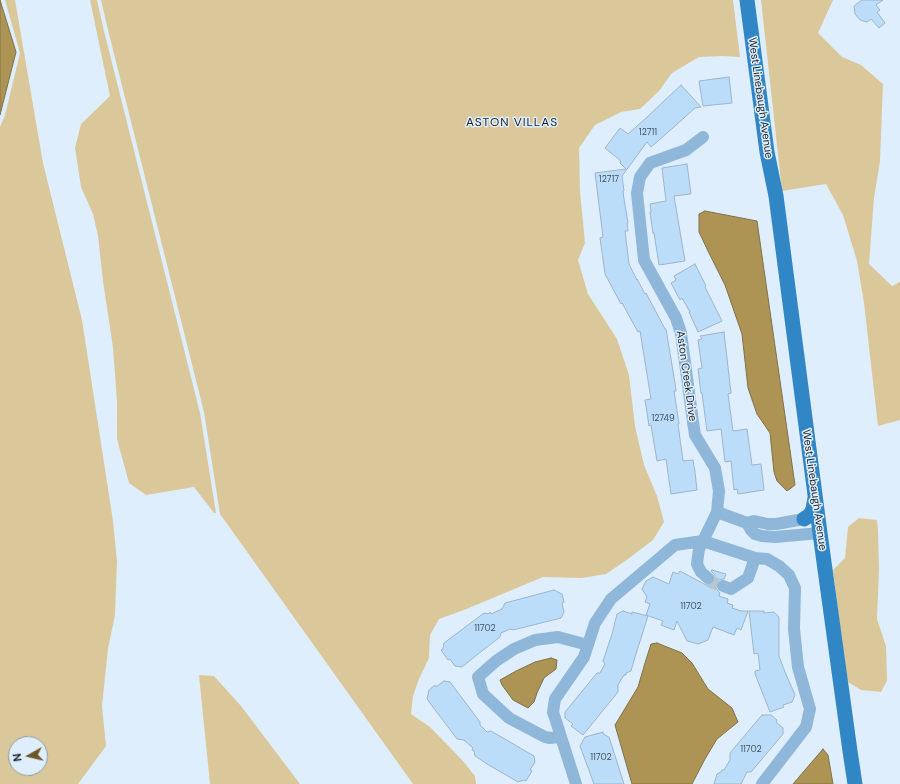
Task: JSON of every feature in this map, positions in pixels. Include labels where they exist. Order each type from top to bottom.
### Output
[{"type":"main road","name":"West Linebaugh Avenue","points":[[747,0],[767,152],[776,196]]},
{"type":"main road","name":"West Linebaugh Avenue","points":[[756,0],[774,162],[776,196],[815,497],[855,784]]},
{"type":"main road","points":[[804,519],[810,515],[813,509],[815,497]]},
{"type":"street","name":"Aston Creek Drive","points":[[703,137],[686,150],[650,163],[640,177],[637,193],[644,260],[676,318],[681,333],[695,435],[715,468],[719,491],[717,512]]},
{"type":"street","points":[[708,578],[701,572],[697,564],[699,549],[717,512],[747,523],[755,534],[762,536],[775,537],[820,532]]},
{"type":"street","points":[[747,523],[754,520],[772,524],[804,519]]},
{"type":"street","points":[[576,784],[564,744],[560,737],[554,712],[555,700],[584,657],[595,623],[611,599],[675,545],[703,541],[756,558],[767,559],[779,566],[789,575],[795,588],[794,629],[798,667],[810,709],[806,727],[762,784]]},
{"type":"street","points":[[723,586],[731,589],[748,578],[756,558]]},
{"type":"street","points":[[560,737],[545,737],[509,718],[483,694],[478,677],[496,661],[514,649],[536,640],[558,637],[588,644]]},
{"type":"shaded area","points":[[0,0],[16,52],[0,115]]},
{"type":"shaded area","points":[[5,0],[15,0],[43,163],[82,320],[113,521],[117,561],[115,615],[108,649],[102,706],[106,746],[78,784],[0,784],[0,127],[5,115],[20,53]]},
{"type":"shaded area","points":[[90,0],[97,0],[200,413],[216,513],[214,513],[194,487],[146,495],[129,483],[117,439],[117,401],[113,348],[98,236],[93,214],[81,187],[75,148],[81,124],[110,96]]},
{"type":"shaded area","points":[[101,0],[733,0],[740,57],[699,57],[672,73],[659,91],[640,109],[621,112],[595,125],[579,148],[580,191],[585,243],[578,260],[588,294],[617,339],[629,375],[635,426],[644,465],[657,496],[664,522],[653,540],[606,574],[582,578],[543,577],[439,619],[430,635],[429,658],[413,696],[411,714],[430,727],[463,761],[475,776],[476,784],[413,784],[220,514],[204,412]]},
{"type":"shaded area","points":[[761,0],[833,0],[818,33],[842,57],[861,65],[883,84],[880,161],[874,198],[869,264],[892,286],[900,282],[900,420],[878,426],[864,303],[857,261],[843,215],[826,184],[782,191]]},
{"type":"shaded area","points":[[705,211],[757,221],[795,485],[787,491],[777,481],[774,472],[770,433],[757,414],[748,388],[742,334],[725,285],[699,232],[699,214]]},
{"type":"shaded area","points":[[859,518],[877,520],[879,570],[877,619],[886,646],[887,681],[881,692],[861,690],[848,682],[842,644],[833,570],[845,558],[848,527]]},
{"type":"shaded area","points":[[657,643],[682,653],[692,663],[708,689],[732,708],[738,722],[717,739],[692,784],[632,784],[615,725],[638,687],[651,644]]},
{"type":"shaded area","points":[[551,658],[557,660],[556,669],[544,678],[534,702],[528,708],[513,700],[500,680],[535,662]]},
{"type":"shaded area","points":[[199,675],[214,676],[241,706],[300,784],[210,784]]},
{"type":"shaded area","points":[[823,749],[828,755],[833,784],[793,784]]},
{"type":"building","points":[[862,0],[883,0],[876,5],[880,10],[877,12],[885,23],[879,28],[871,19],[867,22],[860,20],[855,14],[854,6]]},
{"type":"building","points":[[729,77],[732,103],[703,106],[699,81]]},
{"type":"building","points":[[681,85],[701,107],[695,108],[651,147],[647,142],[622,176],[628,223],[628,231],[625,231],[629,264],[666,329],[675,383],[676,391],[674,391],[683,461],[693,460],[695,472],[697,490],[671,494],[666,459],[657,461],[651,425],[649,426],[645,400],[651,399],[640,331],[638,332],[605,274],[600,238],[603,237],[595,173],[626,169],[620,163],[621,161],[605,148],[620,128],[628,134]]},
{"type":"building","points":[[687,164],[691,194],[674,196],[685,261],[659,265],[653,233],[650,204],[666,201],[662,168]]},
{"type":"building","points":[[695,264],[722,321],[698,332],[690,312],[682,298],[680,300],[671,283],[676,280],[674,276]]},
{"type":"building","points":[[724,332],[731,393],[728,394],[733,431],[747,429],[752,465],[761,464],[764,490],[738,494],[737,489],[734,490],[731,461],[725,462],[721,429],[707,431],[698,369],[702,368],[698,340],[702,339],[700,336]]},
{"type":"building","points":[[680,571],[706,585],[710,585],[714,583],[715,579],[715,575],[711,571],[726,574],[724,579],[719,580],[716,584],[716,588],[720,593],[719,596],[728,599],[727,603],[733,605],[732,608],[741,611],[748,611],[741,630],[737,628],[734,635],[713,627],[708,640],[698,644],[687,641],[677,621],[674,630],[661,625],[663,621],[646,615],[650,604],[645,602],[647,597],[642,589],[646,581],[653,577],[669,584],[673,572],[678,574]]},
{"type":"building","points":[[554,590],[562,594],[564,602],[562,603],[564,612],[561,618],[513,630],[510,629],[501,633],[500,637],[462,667],[455,666],[450,659],[448,660],[441,650],[443,649],[444,643],[484,613],[488,614],[490,612],[491,614],[502,609],[505,603]]},
{"type":"building","points":[[623,611],[648,616],[631,671],[624,675],[618,685],[618,692],[583,735],[571,726],[573,724],[565,718],[565,712],[597,673],[600,673],[605,664],[603,661],[617,614]]},
{"type":"building","points":[[749,611],[764,611],[764,613],[774,612],[779,617],[779,656],[795,695],[792,702],[783,705],[784,707],[770,712],[755,674],[755,671],[760,670],[758,653],[754,654]]},
{"type":"building","points":[[444,681],[450,682],[480,722],[480,725],[487,732],[491,731],[534,756],[535,762],[526,781],[524,780],[518,782],[487,764],[475,756],[474,751],[472,750],[473,748],[464,740],[457,739],[427,699],[429,690],[435,685],[436,687]]},
{"type":"building","points":[[762,715],[771,715],[777,720],[776,722],[783,728],[783,734],[751,772],[747,772],[741,784],[714,784],[717,774],[724,770],[730,760],[730,753]]},
{"type":"building","points":[[603,732],[603,734],[609,737],[624,784],[594,784],[580,746],[585,737]]},
{"type":"tunnel","points":[[708,578],[711,582],[723,586]]},
{"type":"district","name":"ASTON VILLAS","points":[[512,123]]}]
